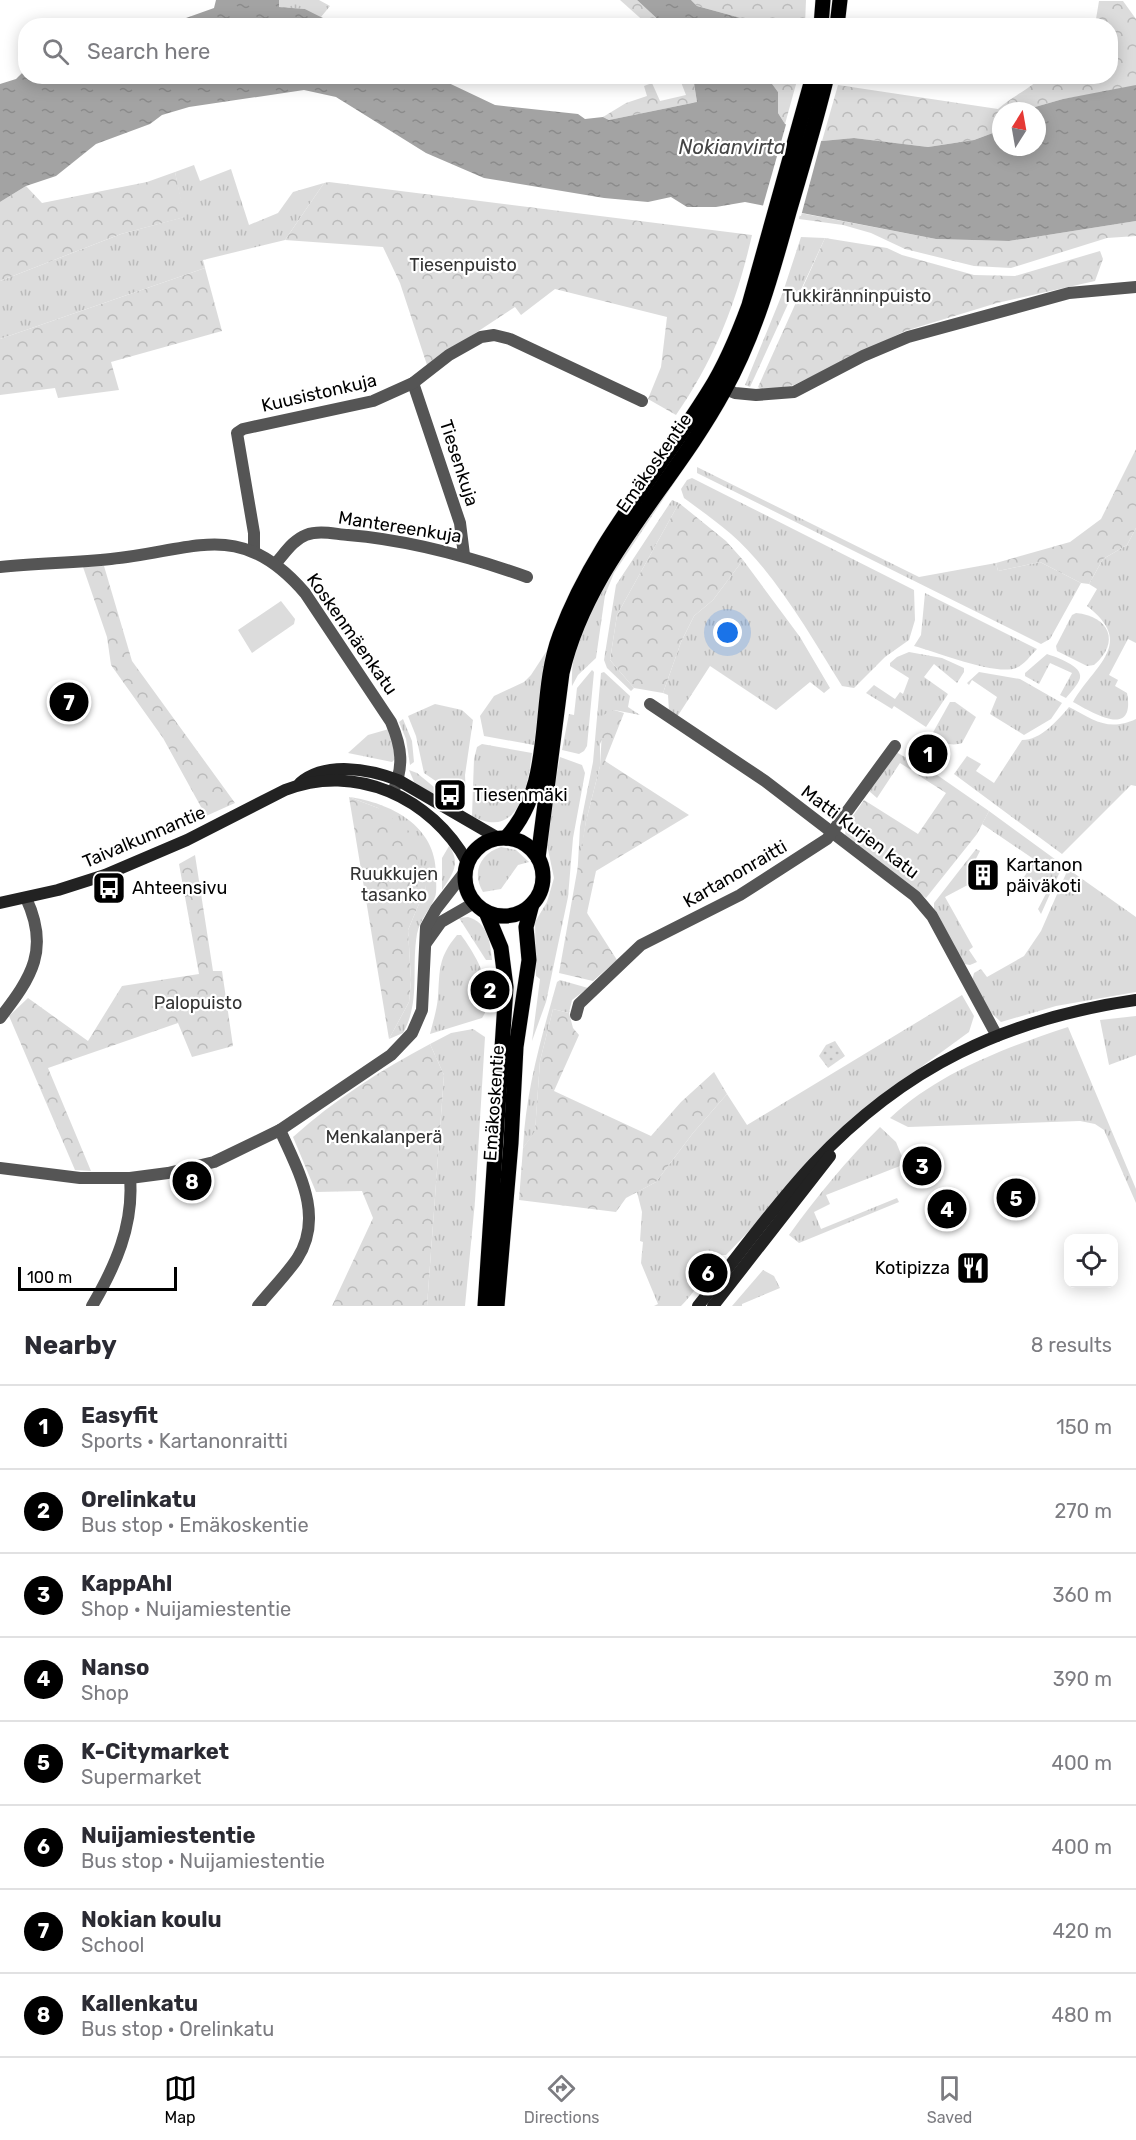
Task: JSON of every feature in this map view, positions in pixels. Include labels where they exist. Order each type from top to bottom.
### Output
[{"type":"main road","points":[[822,18],[823,0]]},
{"type":"main road","points":[[838,18],[840,0]]},
{"type":"main road","name":"Emäkoskentie","points":[[538,858],[562,673],[575,633],[606,566],[691,446],[745,352],[816,86]]},
{"type":"main road","name":"Emäkoskentie","points":[[502,838],[523,816],[537,775],[550,668],[570,608],[618,522],[717,378],[775,239]]},
{"type":"main road","name":"Taivalkunnantie","points":[[0,903],[26,898],[105,875],[187,840],[296,786],[307,777],[334,770],[368,771],[398,780],[443,808],[502,838]]},
{"type":"main road","name":"Taivalkunnantie","points":[[296,786],[348,781],[366,783],[393,792],[412,803],[440,826],[466,868]]},
{"type":"main road","points":[[502,838],[525,844],[538,858],[542,867],[542,887],[532,904],[510,916],[480,907],[466,889],[466,868],[482,844],[502,838]]},
{"type":"main road","name":"Emäkoskentie","points":[[497,1306],[511,1143],[516,1047],[529,960],[526,927],[532,904]]},
{"type":"main road","name":"Emäkoskentie","points":[[480,907],[501,948],[506,987],[485,1306]]},
{"type":"main road","points":[[698,1306],[813,1164],[904,1083],[961,1050],[997,1036],[1084,1009],[1136,1000]]},
{"type":"main road","points":[[714,1306],[784,1218],[842,1138]]},
{"type":"street","points":[[725,389],[735,393],[756,395],[794,392],[863,356],[908,337],[1069,293],[1136,287]]},
{"type":"street","name":"Kuusistonkuja","points":[[254,551],[254,533],[237,433],[243,429],[316,411],[373,401],[413,383],[469,342],[481,336],[494,335],[510,339],[642,401]]},
{"type":"street","name":"Tiesenkuja","points":[[413,383],[460,523],[464,555]]},
{"type":"street","name":"Mantereenkuja","points":[[276,563],[295,542],[307,535],[320,532],[376,537],[464,555],[527,578]]},
{"type":"street","name":"Koskenmäenkatu","points":[[0,567],[112,559],[217,544],[254,551],[276,563],[305,593],[391,722],[401,750],[398,780],[393,792]]},
{"type":"street","name":"Matti Kurjen katu","points":[[650,705],[758,776],[924,905],[997,1036]]},
{"type":"street","name":"Kartanonraitti","points":[[576,1015],[579,1004],[640,945],[742,893],[793,863],[832,834],[895,746]]},
{"type":"street","points":[[0,1168],[80,1178],[130,1178],[168,1173],[214,1162],[280,1130],[391,1055],[407,1040],[422,1010],[429,919],[466,868]]},
{"type":"street","points":[[0,1018],[26,986],[36,953],[34,915],[26,898]]},
{"type":"street","points":[[426,943],[441,922],[480,907]]},
{"type":"street","points":[[258,1306],[297,1258],[309,1227],[304,1183],[280,1130]]},
{"type":"street","points":[[92,1306],[111,1274],[121,1250],[131,1188],[130,1178]]},
{"type":"green space","points":[[279,0],[319,0],[330,6],[321,17],[305,9],[278,7]]},
{"type":"green space","points":[[620,0],[637,0],[656,18],[640,18]]},
{"type":"green space","points":[[691,0],[806,0],[805,18],[741,18],[697,6]]},
{"type":"green space","points":[[1099,1],[1123,1],[1136,19],[1136,85],[1131,88],[1046,104],[1046,102],[1007,102],[1033,84],[1118,84],[1118,18],[1096,18]]},
{"type":"green space","points":[[649,84],[652,84],[660,101],[686,95],[682,84],[694,84],[697,102],[609,120],[603,117],[626,103],[647,96],[644,86]]},
{"type":"green space","points":[[772,84],[796,84],[785,124],[778,113],[778,92]]},
{"type":"green space","points":[[838,85],[992,108],[992,133],[974,140],[928,147],[854,138],[822,141]]},
{"type":"green space","points":[[194,165],[200,181],[231,169],[249,225],[278,213],[293,192],[324,183],[285,240],[203,260],[205,268],[0,339],[0,281],[121,234],[184,217],[175,172]]},
{"type":"green space","points":[[175,172],[185,217],[121,234],[0,281],[0,202],[26,186],[42,203],[147,182]]},
{"type":"green space","name":"Tiesenpuisto","points":[[324,183],[752,235],[732,306],[723,329],[702,373],[676,415],[648,399],[661,367],[667,317],[555,289],[521,315],[515,307],[427,365],[400,283],[383,247],[285,240]]},
{"type":"green space","points":[[800,213],[936,239],[1009,241],[1136,221],[1136,236],[1107,238],[1011,268],[974,266],[905,249],[871,233],[843,225],[799,219]]},
{"type":"green space","points":[[801,237],[825,238],[799,294],[793,293],[750,387],[745,385],[783,292]]},
{"type":"green space","name":"Tukkiränninpuisto","points":[[825,238],[887,248],[902,255],[974,275],[1015,276],[1100,251],[1103,259],[1095,281],[997,303],[905,331],[794,385],[764,391],[758,387]]},
{"type":"green space","points":[[205,268],[222,331],[111,362],[119,390],[58,398],[55,388],[0,395],[0,339]]},
{"type":"green space","points":[[1136,449],[1136,528],[1127,545],[1103,559],[1089,584],[1081,583],[1040,562],[998,571],[996,563],[1070,542],[1101,519]]},
{"type":"green space","points":[[697,467],[919,577],[996,563],[998,571],[1040,562],[1081,583],[1050,639],[1041,644],[697,473]]},
{"type":"green space","points":[[676,472],[676,480],[614,573],[605,595],[596,658],[578,675],[572,686],[574,658],[581,629],[593,601],[625,546]]},
{"type":"green space","points":[[692,478],[914,590],[915,620],[909,640],[885,657],[854,688],[842,686],[791,606],[747,549],[684,498],[681,489],[687,480]]},
{"type":"green space","points":[[672,500],[679,503],[617,615],[610,660],[634,688],[631,691],[607,668],[604,660],[616,585]]},
{"type":"green space","points":[[679,503],[726,541],[743,560],[713,600],[694,616],[681,642],[663,693],[634,688],[610,660],[617,615]]},
{"type":"green space","points":[[1136,528],[1136,643],[1128,639],[1109,675],[1118,680],[1115,686],[1127,693],[1128,708],[1125,716],[1110,719],[1073,702],[1107,654],[1110,643],[1109,632],[1101,619],[1087,606],[1097,589],[1089,584],[1103,559],[1127,545]]},
{"type":"green space","points":[[743,560],[800,637],[830,688],[824,693],[810,682],[776,710],[710,666],[677,717],[669,711],[668,695],[663,693],[681,642],[694,616],[713,600]]},
{"type":"green space","points":[[104,566],[132,661],[235,803],[206,816],[163,738],[111,665],[107,637],[83,567]]},
{"type":"green space","points":[[925,593],[1037,649],[1022,665],[1007,670],[981,666],[914,646],[921,635]]},
{"type":"green space","points":[[281,601],[295,619],[294,624],[252,653],[238,630]]},
{"type":"green space","points":[[1076,613],[1097,619],[1108,632],[1107,648],[1094,665],[1087,666],[1057,651],[1056,646],[1072,615]]},
{"type":"green space","points":[[546,652],[534,745],[484,736],[480,716],[494,696],[524,682]]},
{"type":"green space","points":[[909,652],[942,658],[964,668],[957,683],[934,664],[924,677],[948,694],[926,727],[894,706],[892,709],[866,693],[874,685],[895,699],[900,692],[903,694],[909,678],[890,666],[890,663]]},
{"type":"green space","points":[[1047,654],[1073,666],[1080,674],[1078,683],[1066,698],[1060,695],[1072,673],[1050,663],[1039,684],[1025,676],[1025,673]]},
{"type":"green space","points":[[592,670],[594,672],[587,746],[579,754],[562,750],[569,714],[574,715],[577,688]]},
{"type":"green space","points":[[604,672],[630,696],[628,707],[640,715],[614,710],[600,744],[600,766],[586,821],[577,880],[580,827],[593,762],[601,673]]},
{"type":"green space","points":[[979,672],[1020,679],[1062,703],[1051,719],[1024,735],[990,714],[997,697],[972,680],[969,685],[967,683]]},
{"type":"green space","points":[[950,702],[955,702],[976,717],[962,743],[958,744],[946,743],[931,736]]},
{"type":"green space","points":[[435,704],[462,710],[473,720],[465,775],[466,798],[462,799],[424,773],[416,736],[408,716]]},
{"type":"green space","points":[[1069,707],[1101,723],[1126,723],[1136,719],[1136,786],[1131,785],[1062,854],[954,774],[967,756],[981,764],[976,771],[994,783],[1022,740],[1042,733],[1054,724]]},
{"type":"green space","points":[[614,710],[624,713],[605,761],[689,815],[596,871],[587,913],[617,960],[593,981],[559,973],[586,821],[600,766],[603,715]]},
{"type":"green space","points":[[403,719],[412,741],[414,762],[410,765],[406,739],[399,722]]},
{"type":"green space","points":[[389,729],[393,737],[395,759],[392,762],[348,753],[368,735]]},
{"type":"green space","points":[[482,744],[532,753],[524,794],[511,816],[501,821],[488,822],[472,816],[474,759],[477,747]]},
{"type":"green space","points":[[896,752],[912,761],[913,767],[911,770],[900,763],[877,798],[869,791]]},
{"type":"green space","points":[[560,757],[582,765],[585,773],[573,838],[568,897],[546,1002],[532,1041],[540,979],[536,976],[535,922],[547,902],[554,878],[546,840]]},
{"type":"green space","points":[[927,768],[989,811],[977,834],[926,898],[845,837],[846,826],[864,800],[918,834],[946,793],[918,775],[922,769]]},
{"type":"green space","points":[[409,770],[417,773],[440,792],[438,796],[415,784]]},
{"type":"green space","points":[[349,797],[380,805],[409,820],[429,843],[434,858],[436,892],[417,934],[412,1009],[403,1033],[389,1039],[409,1002],[411,980],[408,930],[426,887],[378,808]]},
{"type":"green space","name":"Ruukkujen tasanko","points":[[349,797],[378,808],[409,831],[426,887],[408,930],[411,980],[409,1002],[389,1039]]},
{"type":"green space","points":[[989,811],[1063,865],[1041,914],[1038,909],[1052,882],[1042,877],[1038,884],[1024,877],[1035,860],[982,824]]},
{"type":"green space","points":[[449,846],[455,863],[452,874],[442,890],[442,858]]},
{"type":"green space","points":[[501,847],[516,850],[529,862],[518,865],[501,889],[483,892],[478,877],[480,864],[488,854]]},
{"type":"green space","points":[[976,849],[980,851],[968,874],[979,879],[945,897],[973,947],[969,950],[977,962],[970,965],[964,964],[934,910],[934,903]]},
{"type":"green space","name":"Palopuisto","points":[[195,855],[213,971],[222,971],[233,1046],[192,1057],[178,1023],[48,1068],[91,1171],[75,1170],[9,1016],[28,998],[88,1041],[122,986],[199,974],[179,864]]},
{"type":"green space","points":[[1068,869],[1136,917],[1136,992],[1056,1006],[1001,1022],[990,1012],[972,981],[974,973],[981,969],[987,977],[1024,956],[1041,931]]},
{"type":"green space","points":[[468,917],[484,928],[489,940],[492,960],[486,960],[459,918]]},
{"type":"green space","points":[[457,935],[461,935],[467,943],[484,975],[487,986],[487,1008],[482,1018],[430,1034],[435,1016],[441,964],[446,950]]},
{"type":"green space","points":[[560,980],[588,988],[572,1000],[569,1013],[553,1009],[540,1061],[535,1132],[523,1148],[527,1105],[535,1064],[557,982]]},
{"type":"green space","points":[[962,995],[974,1016],[969,1032],[869,1105],[726,1255],[722,1255],[681,1306],[654,1306],[658,1304],[641,1263],[642,1212],[637,1192],[656,1182],[693,1133],[727,1094],[747,1125]]},
{"type":"green space","points":[[553,1009],[569,1013],[573,1028],[579,1035],[554,1091],[651,1136],[681,1102],[714,1072],[727,1094],[693,1133],[656,1182],[626,1198],[616,1212],[519,1200],[523,1148],[535,1131],[540,1061]]},
{"type":"green space","points":[[1136,1016],[1136,1055],[1109,1065],[1100,1020]]},
{"type":"green space","points":[[1068,1027],[1136,1189],[1136,1203],[1104,1130],[1095,1124],[1080,1121],[908,1127],[890,1118],[930,1087],[974,1063]]},
{"type":"green space","points":[[473,1029],[485,1037],[475,1201],[465,1306],[427,1306],[444,1075],[430,1044],[451,1033]]},
{"type":"green space","points":[[835,1041],[845,1056],[828,1068],[819,1056],[826,1045]]},
{"type":"green space","name":"Menkalanperä","points":[[430,1044],[444,1075],[427,1306],[332,1306],[373,1218],[362,1191],[316,1192],[293,1137],[359,1086]]},
{"type":"green space","points":[[880,1127],[896,1142],[905,1164],[826,1195],[830,1204],[814,1212],[821,1229],[897,1198],[899,1202],[799,1243],[789,1235],[832,1179]]},
{"type":"green space","points":[[763,1270],[774,1276],[780,1288],[742,1304],[742,1306],[732,1306]]},
{"type":"water","points":[[216,0],[279,0],[279,7],[305,9],[323,18],[186,18],[214,8]]},
{"type":"water","points":[[637,0],[691,0],[697,6],[741,18],[656,18]]},
{"type":"water","name":"Nokianvirta","points":[[18,77],[18,84],[451,84],[495,105],[578,114],[585,119],[603,117],[609,120],[697,102],[694,84],[772,84],[778,92],[778,113],[785,124],[822,141],[854,138],[928,147],[974,140],[992,133],[992,156],[1046,156],[1046,104],[1136,85],[1136,221],[1009,241],[936,239],[745,202],[716,207],[687,207],[671,197],[648,202],[604,198],[484,178],[426,153],[336,97],[304,90],[189,107],[162,115],[150,124],[96,144],[56,176],[26,186],[0,202],[0,84]]},
{"type":"pier","points":[[787,121],[822,138],[801,216],[762,209]]},
{"type":"place","name":"Nokian koulu","points":[[69,702]]},
{"type":"place","name":"Easyfit","points":[[928,754]]},
{"type":"place","name":"Tiesenmäki","points":[[450,795]]},
{"type":"place","name":"Kartanon päiväkoti","points":[[983,875]]},
{"type":"place","name":"Ahteensivu","points":[[109,888]]},
{"type":"place","name":"Orelinkatu","points":[[490,990]]},
{"type":"place","name":"KappAhl","points":[[922,1166]]},
{"type":"place","name":"Kallenkatu","points":[[192,1181]]},
{"type":"place","name":"K-Citymarket","points":[[1016,1198]]},
{"type":"place","name":"Nanso","points":[[947,1209]]},
{"type":"place","name":"Kotipizza","points":[[973,1268]]},
{"type":"place","name":"Nuijamiestentie","points":[[708,1273]]}]
